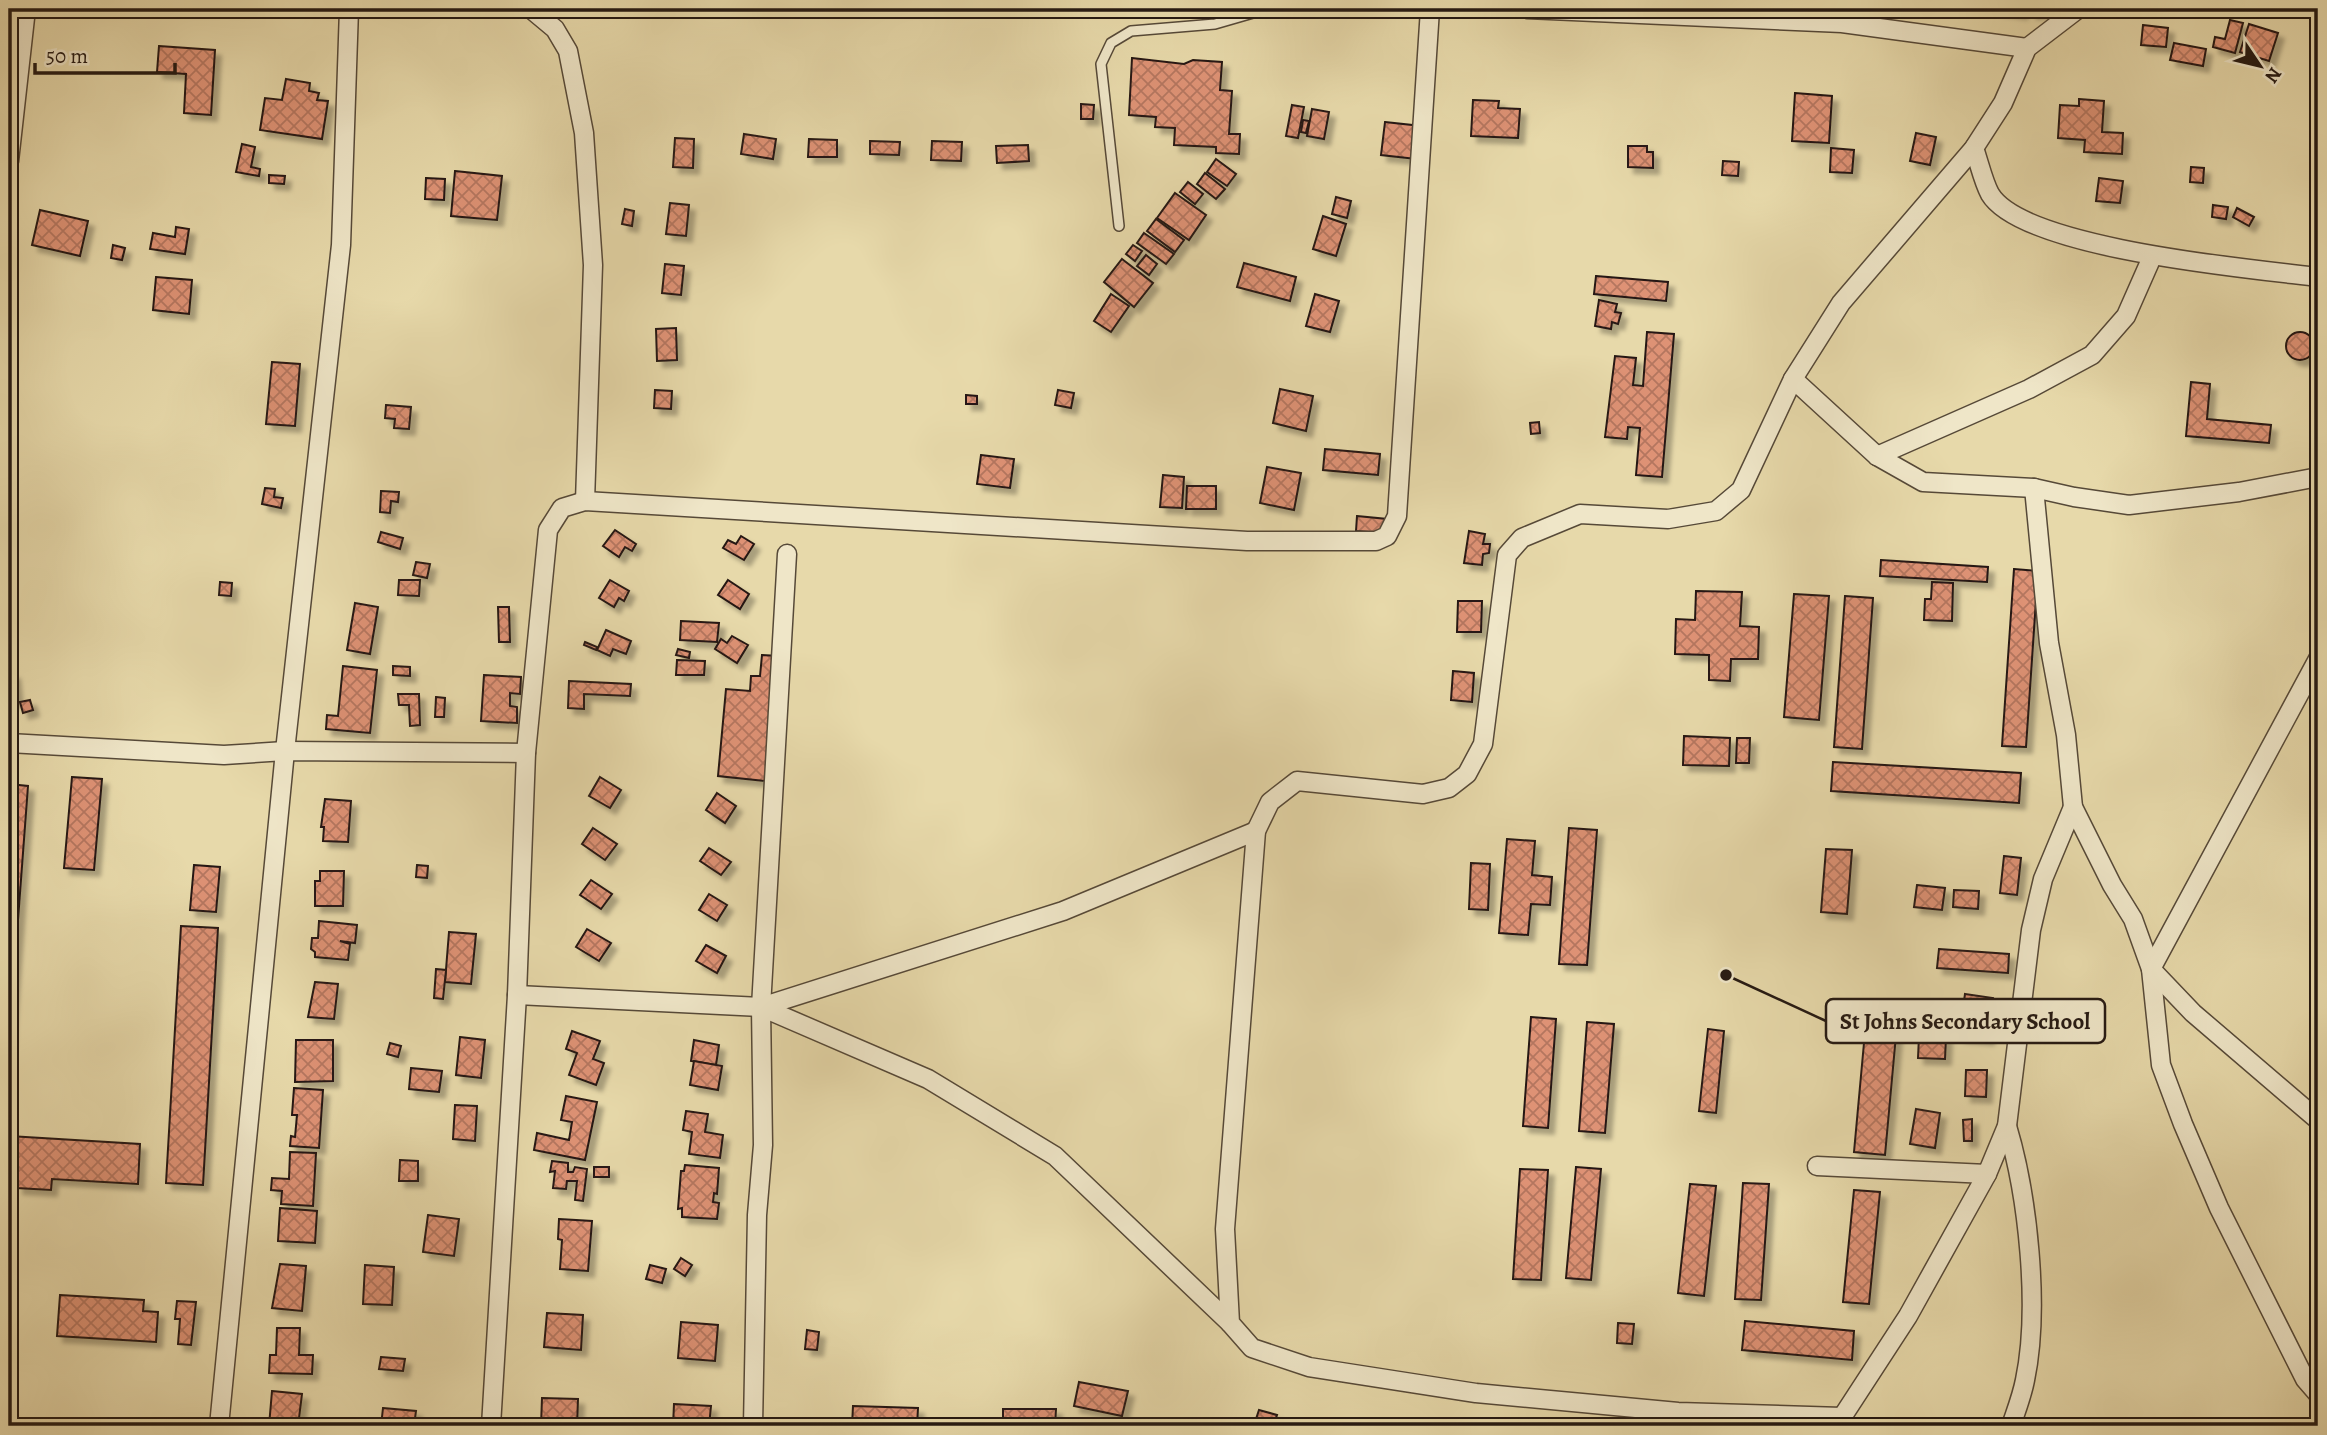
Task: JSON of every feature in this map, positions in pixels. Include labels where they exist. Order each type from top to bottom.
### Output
[{"type":"street","points":[[9,162],[26,9]]},
{"type":"street","points":[[219,1426],[285,751],[341,245],[349,9]]},
{"type":"street","points":[[531,9],[555,29],[568,51],[584,133],[593,265],[585,501]]},
{"type":"street","points":[[491,1426],[517,995],[526,753],[548,530],[562,508],[585,501],[1247,541],[1376,541],[1387,536],[1397,516],[1430,9]]},
{"type":"street","points":[[1527,9],[1842,23],[2027,48]]},
{"type":"street","points":[[1230,1323],[1225,1229],[1256,831],[1270,802],[1297,782],[1423,794],[1449,788],[1467,774],[1483,744],[1507,555],[1522,538],[1580,514],[1668,519],[1716,511],[1741,490],[1793,379],[1841,303],[1975,148],[2003,103],[2027,48],[2078,9]]},
{"type":"street","points":[[1975,148],[1991,195],[2029,224],[2152,257],[2318,277]]},
{"type":"street","points":[[1877,456],[2029,389],[2092,355],[2126,316],[2152,257]]},
{"type":"street","points":[[1793,379],[1877,456],[1923,482],[2034,488],[2074,498],[2129,505],[2239,492],[2318,477]]},
{"type":"street","points":[[2034,488],[2049,643],[2066,735],[2073,807],[2112,885],[2133,919],[2151,969],[2161,1065],[2183,1124],[2219,1208],[2292,1355],[2305,1379],[2318,1394]]},
{"type":"street","points":[[753,1426],[757,1215],[763,1145],[761,1007],[788,554]]},
{"type":"street","points":[[2151,969],[2318,659]]},
{"type":"street","points":[[9,743],[225,755],[285,751],[526,753]]},
{"type":"street","points":[[761,1007],[928,1079],[1055,1156],[1230,1323],[1252,1348],[1309,1367],[1476,1392],[1665,1411],[1839,1422],[1908,1316],[1987,1174],[2007,1126],[2031,930],[2043,879],[2073,807]]},
{"type":"street","points":[[517,995],[761,1007],[1063,911],[1256,831]]},
{"type":"street","points":[[2151,969],[2193,1013],[2318,1120]]},
{"type":"street","points":[[2007,1126],[2021,1171],[2030,1268],[2025,1380],[2011,1426]]},
{"type":"street","points":[[1817,1166],[1987,1174]]},
{"type":"lane","points":[[1119,226],[1101,64],[1111,43],[1131,31],[1215,24],[1267,9]]},
{"type":"building","points":[[1995,9],[2022,9],[2021,13]]},
{"type":"building","points":[[2030,9],[2056,9],[2057,11],[2031,13]]},
{"type":"building","points":[[2230,20],[2243,23],[2235,53],[2213,47],[2215,37],[2225,39]]},
{"type":"building","points":[[2249,24],[2278,33],[2269,61],[2240,52]]},
{"type":"building","points":[[2143,25],[2168,28],[2166,47],[2141,45]]},
{"type":"building","points":[[2174,43],[2206,49],[2203,66],[2170,60]]},
{"type":"building","points":[[159,46],[215,50],[211,115],[184,113],[186,74],[157,72]]},
{"type":"building","points":[[1132,58],[1184,64],[1193,60],[1222,62],[1220,90],[1232,91],[1229,134],[1240,134],[1239,154],[1216,153],[1216,147],[1174,145],[1175,128],[1155,127],[1156,117],[1129,115]]},
{"type":"building","points":[[286,79],[310,83],[309,91],[319,93],[317,100],[328,101],[322,139],[260,130],[265,98],[282,100]]},
{"type":"building","points":[[1795,93],[1832,96],[1829,143],[1792,141]]},
{"type":"building","points":[[2079,99],[2104,101],[2102,132],[2123,133],[2122,154],[2084,152],[2085,140],[2058,138],[2060,105],[2079,106]]},
{"type":"building","points":[[1473,100],[1499,101],[1498,108],[1520,109],[1518,138],[1471,136]]},
{"type":"building","points":[[1081,104],[1094,105],[1093,119],[1081,119]]},
{"type":"building","points":[[1292,105],[1304,107],[1298,138],[1286,136]]},
{"type":"building","points":[[1312,109],[1329,112],[1324,139],[1307,136]]},
{"type":"building","points":[[1303,120],[1309,121],[1306,133],[1301,132]]},
{"type":"building","points":[[1385,122],[1421,126],[1416,159],[1381,155]]},
{"type":"building","points":[[1916,133],[1936,137],[1930,165],[1910,161]]},
{"type":"building","points":[[744,134],[776,139],[773,159],[741,154]]},
{"type":"building","points":[[675,138],[694,139],[693,168],[673,167]]},
{"type":"building","points":[[809,139],[837,140],[837,157],[808,157]]},
{"type":"building","points":[[870,141],[900,142],[899,155],[870,154]]},
{"type":"building","points":[[932,141],[962,142],[961,161],[931,160]]},
{"type":"building","points":[[242,144],[255,147],[251,167],[260,169],[259,176],[236,172]]},
{"type":"building","points":[[1028,145],[1029,161],[997,163],[996,146]]},
{"type":"building","points":[[1628,146],[1647,146],[1647,152],[1653,152],[1653,168],[1628,167]]},
{"type":"building","points":[[1831,148],[1854,150],[1852,173],[1830,172]]},
{"type":"building","points":[[1216,159],[1236,174],[1227,186],[1207,172]]},
{"type":"building","points":[[1723,161],[1739,162],[1738,176],[1722,175]]},
{"type":"building","points":[[2191,167],[2204,168],[2203,183],[2190,182]]},
{"type":"building","points":[[455,171],[502,176],[497,220],[451,216]]},
{"type":"building","points":[[1205,173],[1225,189],[1216,199],[1197,184]]},
{"type":"building","points":[[269,175],[285,176],[284,184],[269,183]]},
{"type":"building","points":[[426,178],[445,179],[444,200],[425,199]]},
{"type":"building","points":[[2099,178],[2123,181],[2120,203],[2096,201]]},
{"type":"building","points":[[1188,182],[1203,194],[1195,204],[1180,192]]},
{"type":"building","points":[[1175,193],[1206,215],[1189,240],[1157,218]]},
{"type":"building","points":[[1336,197],[1351,201],[1347,218],[1332,214]]},
{"type":"building","points":[[670,203],[689,205],[686,236],[666,234]]},
{"type":"building","points":[[2213,205],[2228,207],[2226,219],[2212,217]]},
{"type":"building","points":[[2237,208],[2254,217],[2249,226],[2233,217]]},
{"type":"building","points":[[625,209],[634,211],[632,226],[622,224]]},
{"type":"building","points":[[40,210],[88,221],[80,256],[32,245]]},
{"type":"building","points":[[1323,216],[1346,224],[1336,256],[1313,249]]},
{"type":"building","points":[[1156,219],[1184,240],[1175,252],[1147,231]]},
{"type":"building","points":[[176,227],[189,229],[185,254],[150,249],[153,233],[175,237]]},
{"type":"building","points":[[1144,233],[1174,254],[1166,264],[1137,243]]},
{"type":"building","points":[[113,245],[125,248],[122,260],[111,258]]},
{"type":"building","points":[[1133,245],[1142,251],[1135,261],[1126,254]]},
{"type":"building","points":[[1146,255],[1157,264],[1149,275],[1137,266]]},
{"type":"building","points":[[1122,259],[1153,283],[1134,307],[1104,282]]},
{"type":"building","points":[[1244,263],[1296,277],[1290,301],[1237,287]]},
{"type":"building","points":[[665,264],[684,266],[681,295],[662,293]]},
{"type":"building","points":[[1596,276],[1668,282],[1666,301],[1594,294]]},
{"type":"building","points":[[156,277],[192,280],[189,314],[153,310]]},
{"type":"building","points":[[1111,294],[1129,306],[1111,332],[1094,321]]},
{"type":"building","points":[[1315,294],[1339,301],[1330,332],[1306,326]]},
{"type":"building","points":[[1599,300],[1617,304],[1615,312],[1621,313],[1618,324],[1612,322],[1611,329],[1595,326]]},
{"type":"building","points":[[676,328],[677,360],[657,361],[656,329]]},
{"type":"building","points":[[1647,332],[1674,334],[1662,477],[1636,475],[1640,428],[1628,427],[1627,439],[1605,437],[1615,356],[1636,358],[1633,385],[1643,386]]},
{"type":"building","points":[[2300,332],[2310,336],[2314,346],[2310,356],[2300,360],[2290,356],[2286,346],[2290,336]]},
{"type":"building","points":[[272,362],[300,364],[295,426],[266,424]]},
{"type":"building","points":[[2191,382],[2210,384],[2207,419],[2271,425],[2269,443],[2186,436]]},
{"type":"building","points":[[1280,389],[1313,396],[1306,431],[1273,423]]},
{"type":"building","points":[[655,390],[672,391],[671,409],[654,408]]},
{"type":"building","points":[[1058,390],[1074,393],[1071,408],[1055,405]]},
{"type":"building","points":[[966,395],[977,396],[977,404],[966,404]]},
{"type":"building","points":[[386,405],[411,407],[409,429],[394,428],[395,419],[385,418]]},
{"type":"building","points":[[1539,422],[1540,433],[1531,434],[1530,423]]},
{"type":"building","points":[[1325,449],[1380,454],[1378,475],[1323,470]]},
{"type":"building","points":[[981,455],[1014,459],[1010,488],[977,484]]},
{"type":"building","points":[[1267,467],[1301,473],[1294,510],[1260,503]]},
{"type":"building","points":[[1163,475],[1184,477],[1182,508],[1160,507]]},
{"type":"building","points":[[1187,486],[1216,486],[1216,509],[1186,509]]},
{"type":"building","points":[[265,488],[275,489],[274,497],[283,498],[281,508],[262,504]]},
{"type":"building","points":[[381,491],[399,492],[398,502],[391,501],[390,513],[380,512]]},
{"type":"building","points":[[1357,516],[1387,519],[1385,533],[1356,531]]},
{"type":"building","points":[[615,530],[636,544],[632,551],[625,547],[619,557],[603,546]]},
{"type":"building","points":[[1469,531],[1485,534],[1483,544],[1490,544],[1489,553],[1483,554],[1482,565],[1464,563]]},
{"type":"building","points":[[381,532],[403,538],[400,549],[378,542]]},
{"type":"building","points":[[741,536],[754,544],[744,560],[723,548],[728,540],[736,544]]},
{"type":"building","points":[[1881,560],[1988,567],[1987,582],[1880,576]]},
{"type":"building","points":[[416,562],[430,564],[427,578],[413,575]]},
{"type":"building","points":[[2014,569],[2038,571],[2026,747],[2002,746]]},
{"type":"building","points":[[399,580],[420,580],[419,596],[398,595]]},
{"type":"building","points":[[610,580],[629,591],[624,601],[619,598],[614,607],[599,598]]},
{"type":"building","points":[[728,580],[749,594],[740,609],[718,595]]},
{"type":"building","points":[[220,582],[232,583],[231,596],[219,595]]},
{"type":"building","points":[[1932,582],[1953,583],[1952,621],[1924,620],[1925,599],[1931,599]]},
{"type":"building","points":[[1696,591],[1742,592],[1740,626],[1759,627],[1758,659],[1731,659],[1730,681],[1709,680],[1709,655],[1675,654],[1676,619],[1695,620]]},
{"type":"building","points":[[1794,594],[1829,596],[1819,720],[1784,717]]},
{"type":"building","points":[[1845,596],[1873,598],[1862,749],[1834,747]]},
{"type":"building","points":[[1458,601],[1482,601],[1481,632],[1457,632]]},
{"type":"building","points":[[355,603],[378,607],[370,654],[347,650]]},
{"type":"building","points":[[498,607],[509,607],[510,642],[499,642]]},
{"type":"building","points":[[681,621],[719,623],[717,642],[680,640]]},
{"type":"building","points":[[606,630],[631,641],[626,654],[613,649],[610,656],[597,650]]},
{"type":"building","points":[[732,636],[748,645],[737,663],[715,649],[721,639],[727,643]]},
{"type":"building","points":[[585,642],[597,647],[596,650],[584,645]]},
{"type":"building","points":[[678,649],[690,652],[689,658],[676,655]]},
{"type":"building","points":[[762,655],[778,656],[766,781],[718,776],[726,689],[750,691],[751,676],[760,676]]},
{"type":"building","points":[[677,660],[705,661],[704,675],[676,675]]},
{"type":"building","points":[[343,666],[377,670],[370,733],[326,729],[327,715],[338,716]]},
{"type":"building","points":[[393,666],[410,667],[410,676],[393,675]]},
{"type":"building","points":[[1453,671],[1474,673],[1472,702],[1451,700]]},
{"type":"building","points":[[14,673],[17,700],[9,701],[9,674]]},
{"type":"building","points":[[484,675],[521,677],[520,694],[510,693],[510,706],[517,707],[517,723],[481,721]]},
{"type":"building","points":[[569,681],[631,684],[630,696],[584,694],[584,709],[568,708]]},
{"type":"building","points":[[398,694],[419,694],[420,725],[410,726],[409,705],[399,705]]},
{"type":"building","points":[[436,697],[445,698],[444,717],[435,717]]},
{"type":"building","points":[[30,700],[33,710],[23,713],[20,702]]},
{"type":"building","points":[[1684,736],[1730,738],[1729,766],[1683,765]]},
{"type":"building","points":[[1737,738],[1750,738],[1749,763],[1736,763]]},
{"type":"building","points":[[1833,762],[2021,773],[2019,803],[1831,791]]},
{"type":"building","points":[[72,777],[102,779],[94,870],[64,868]]},
{"type":"building","points":[[600,777],[621,790],[610,808],[589,796]]},
{"type":"building","points":[[9,784],[28,786],[9,1040]]},
{"type":"building","points":[[717,793],[736,806],[725,823],[706,810]]},
{"type":"building","points":[[325,799],[351,801],[348,842],[323,841],[324,827],[321,827]]},
{"type":"building","points":[[593,828],[617,844],[605,860],[582,844]]},
{"type":"building","points":[[1569,828],[1597,830],[1587,965],[1559,964]]},
{"type":"building","points":[[1507,839],[1535,841],[1532,875],[1552,877],[1550,905],[1531,904],[1528,935],[1499,933]]},
{"type":"building","points":[[709,848],[731,862],[721,875],[700,861]]},
{"type":"building","points":[[1826,849],[1852,850],[1847,914],[1821,912]]},
{"type":"building","points":[[2004,856],[2021,858],[2017,895],[2000,893]]},
{"type":"building","points":[[1471,863],[1490,864],[1488,910],[1469,909]]},
{"type":"building","points":[[194,865],[220,867],[216,912],[190,910]]},
{"type":"building","points":[[417,865],[428,866],[427,878],[416,877]]},
{"type":"building","points":[[320,871],[344,871],[343,906],[315,906],[315,881],[320,881]]},
{"type":"building","points":[[591,880],[612,894],[601,909],[580,895]]},
{"type":"building","points":[[1917,885],[1945,888],[1942,910],[1914,907]]},
{"type":"building","points":[[1954,890],[1979,891],[1978,909],[1953,907]]},
{"type":"building","points":[[709,894],[727,905],[717,921],[699,910]]},
{"type":"building","points":[[319,921],[357,925],[355,943],[340,941],[350,944],[348,960],[315,957],[315,952],[311,949],[312,938],[318,938]]},
{"type":"building","points":[[181,926],[218,928],[203,1185],[166,1183]]},
{"type":"building","points":[[587,929],[611,943],[599,961],[576,947]]},
{"type":"building","points":[[449,932],[476,934],[471,984],[445,982]]},
{"type":"building","points":[[706,945],[726,956],[717,973],[696,961]]},
{"type":"building","points":[[1939,949],[2009,954],[2008,973],[1937,968]]},
{"type":"building","points":[[436,969],[446,970],[443,999],[434,998]]},
{"type":"building","points":[[315,982],[338,984],[334,1019],[308,1017]]},
{"type":"building","points":[[1965,994],[1993,998],[1988,1039],[1959,1036]]},
{"type":"building","points":[[1531,1017],[1556,1019],[1548,1128],[1523,1126]]},
{"type":"building","points":[[1587,1022],[1614,1024],[1605,1133],[1579,1131]]},
{"type":"building","points":[[1708,1029],[1724,1031],[1716,1113],[1699,1111]]},
{"type":"building","points":[[572,1031],[600,1041],[593,1059],[604,1063],[596,1085],[569,1075],[577,1053],[566,1049]]},
{"type":"building","points":[[1865,1032],[1896,1035],[1885,1155],[1854,1152]]},
{"type":"building","points":[[1919,1036],[1946,1037],[1945,1059],[1918,1058]]},
{"type":"building","points":[[460,1037],[485,1040],[481,1078],[456,1075]]},
{"type":"building","points":[[296,1040],[333,1040],[333,1081],[295,1082]]},
{"type":"building","points":[[694,1040],[719,1045],[716,1065],[691,1061]]},
{"type":"building","points":[[390,1043],[401,1046],[398,1057],[387,1054]]},
{"type":"building","points":[[694,1061],[722,1066],[718,1090],[690,1085]]},
{"type":"building","points":[[411,1068],[442,1071],[439,1092],[409,1089]]},
{"type":"building","points":[[1966,1070],[1987,1070],[1986,1097],[1965,1096]]},
{"type":"building","points":[[294,1088],[323,1090],[319,1148],[290,1146],[291,1136],[295,1137],[297,1115],[292,1115]]},
{"type":"building","points":[[566,1096],[597,1102],[585,1160],[534,1150],[537,1133],[569,1140],[572,1122],[561,1120]]},
{"type":"building","points":[[455,1105],[477,1106],[475,1141],[453,1139]]},
{"type":"building","points":[[1916,1109],[1940,1113],[1935,1148],[1910,1144]]},
{"type":"building","points":[[686,1111],[708,1114],[705,1132],[723,1135],[720,1158],[689,1154],[692,1132],[683,1130]]},
{"type":"building","points":[[1972,1119],[1972,1141],[1964,1141],[1963,1120]]},
{"type":"building","points":[[9,1136],[140,1144],[138,1184],[52,1179],[51,1190],[17,1188],[18,1174],[9,1173]]},
{"type":"building","points":[[290,1152],[316,1153],[313,1206],[281,1204],[282,1191],[271,1190],[272,1178],[289,1179]]},
{"type":"building","points":[[400,1160],[418,1161],[418,1181],[399,1181]]},
{"type":"building","points":[[552,1161],[568,1163],[568,1172],[573,1172],[575,1167],[587,1169],[583,1201],[575,1200],[577,1181],[567,1181],[566,1189],[553,1188],[555,1171],[550,1172]]},
{"type":"building","points":[[685,1165],[719,1168],[717,1194],[714,1193],[713,1202],[719,1203],[717,1219],[682,1217],[682,1208],[678,1209],[681,1171],[684,1171]]},
{"type":"building","points":[[594,1167],[609,1167],[609,1177],[594,1177]]},
{"type":"building","points":[[1576,1167],[1601,1169],[1591,1280],[1566,1278]]},
{"type":"building","points":[[1520,1169],[1548,1170],[1541,1280],[1513,1279]]},
{"type":"building","points":[[1743,1183],[1769,1184],[1761,1300],[1735,1299]]},
{"type":"building","points":[[1690,1184],[1716,1186],[1704,1296],[1678,1293]]},
{"type":"building","points":[[1854,1190],[1880,1192],[1869,1304],[1843,1302]]},
{"type":"building","points":[[280,1208],[317,1211],[315,1243],[278,1241]]},
{"type":"building","points":[[428,1215],[459,1219],[454,1256],[423,1252]]},
{"type":"building","points":[[559,1219],[592,1221],[588,1271],[560,1269],[562,1240],[558,1239]]},
{"type":"building","points":[[681,1258],[692,1265],[685,1276],[674,1269]]},
{"type":"building","points":[[280,1264],[306,1266],[302,1311],[272,1308]]},
{"type":"building","points":[[365,1265],[394,1267],[392,1305],[363,1304]]},
{"type":"building","points":[[650,1265],[666,1269],[662,1283],[646,1279]]},
{"type":"building","points":[[60,1295],[144,1300],[143,1311],[158,1312],[156,1342],[57,1336]]},
{"type":"building","points":[[177,1301],[196,1302],[191,1345],[178,1344],[180,1319],[175,1319]]},
{"type":"building","points":[[547,1313],[583,1315],[581,1350],[544,1347]]},
{"type":"building","points":[[1745,1321],[1854,1331],[1852,1360],[1742,1350]]},
{"type":"building","points":[[681,1322],[718,1325],[715,1361],[678,1358]]},
{"type":"building","points":[[1618,1323],[1634,1324],[1632,1344],[1617,1343]]},
{"type":"building","points":[[277,1328],[300,1328],[299,1355],[313,1355],[312,1374],[269,1373],[270,1355],[276,1355]]},
{"type":"building","points":[[807,1330],[819,1332],[817,1350],[805,1349]]},
{"type":"building","points":[[381,1357],[405,1359],[403,1371],[379,1369]]},
{"type":"building","points":[[1079,1382],[1128,1391],[1122,1416],[1074,1406]]},
{"type":"building","points":[[272,1391],[302,1394],[298,1426],[269,1426]]},
{"type":"building","points":[[542,1398],[578,1399],[577,1426],[541,1426]]},
{"type":"building","points":[[674,1404],[711,1406],[709,1426],[673,1426]]},
{"type":"building","points":[[853,1406],[918,1408],[917,1426],[852,1426]]},
{"type":"building","points":[[383,1408],[416,1411],[414,1426],[381,1426]]},
{"type":"building","points":[[1003,1409],[1056,1409],[1055,1426],[1003,1426]]},
{"type":"building","points":[[1259,1410],[1277,1415],[1274,1424],[1256,1419]]},
{"type":"place","name":"St Johns Secondary School","points":[[1726,975]]}]
